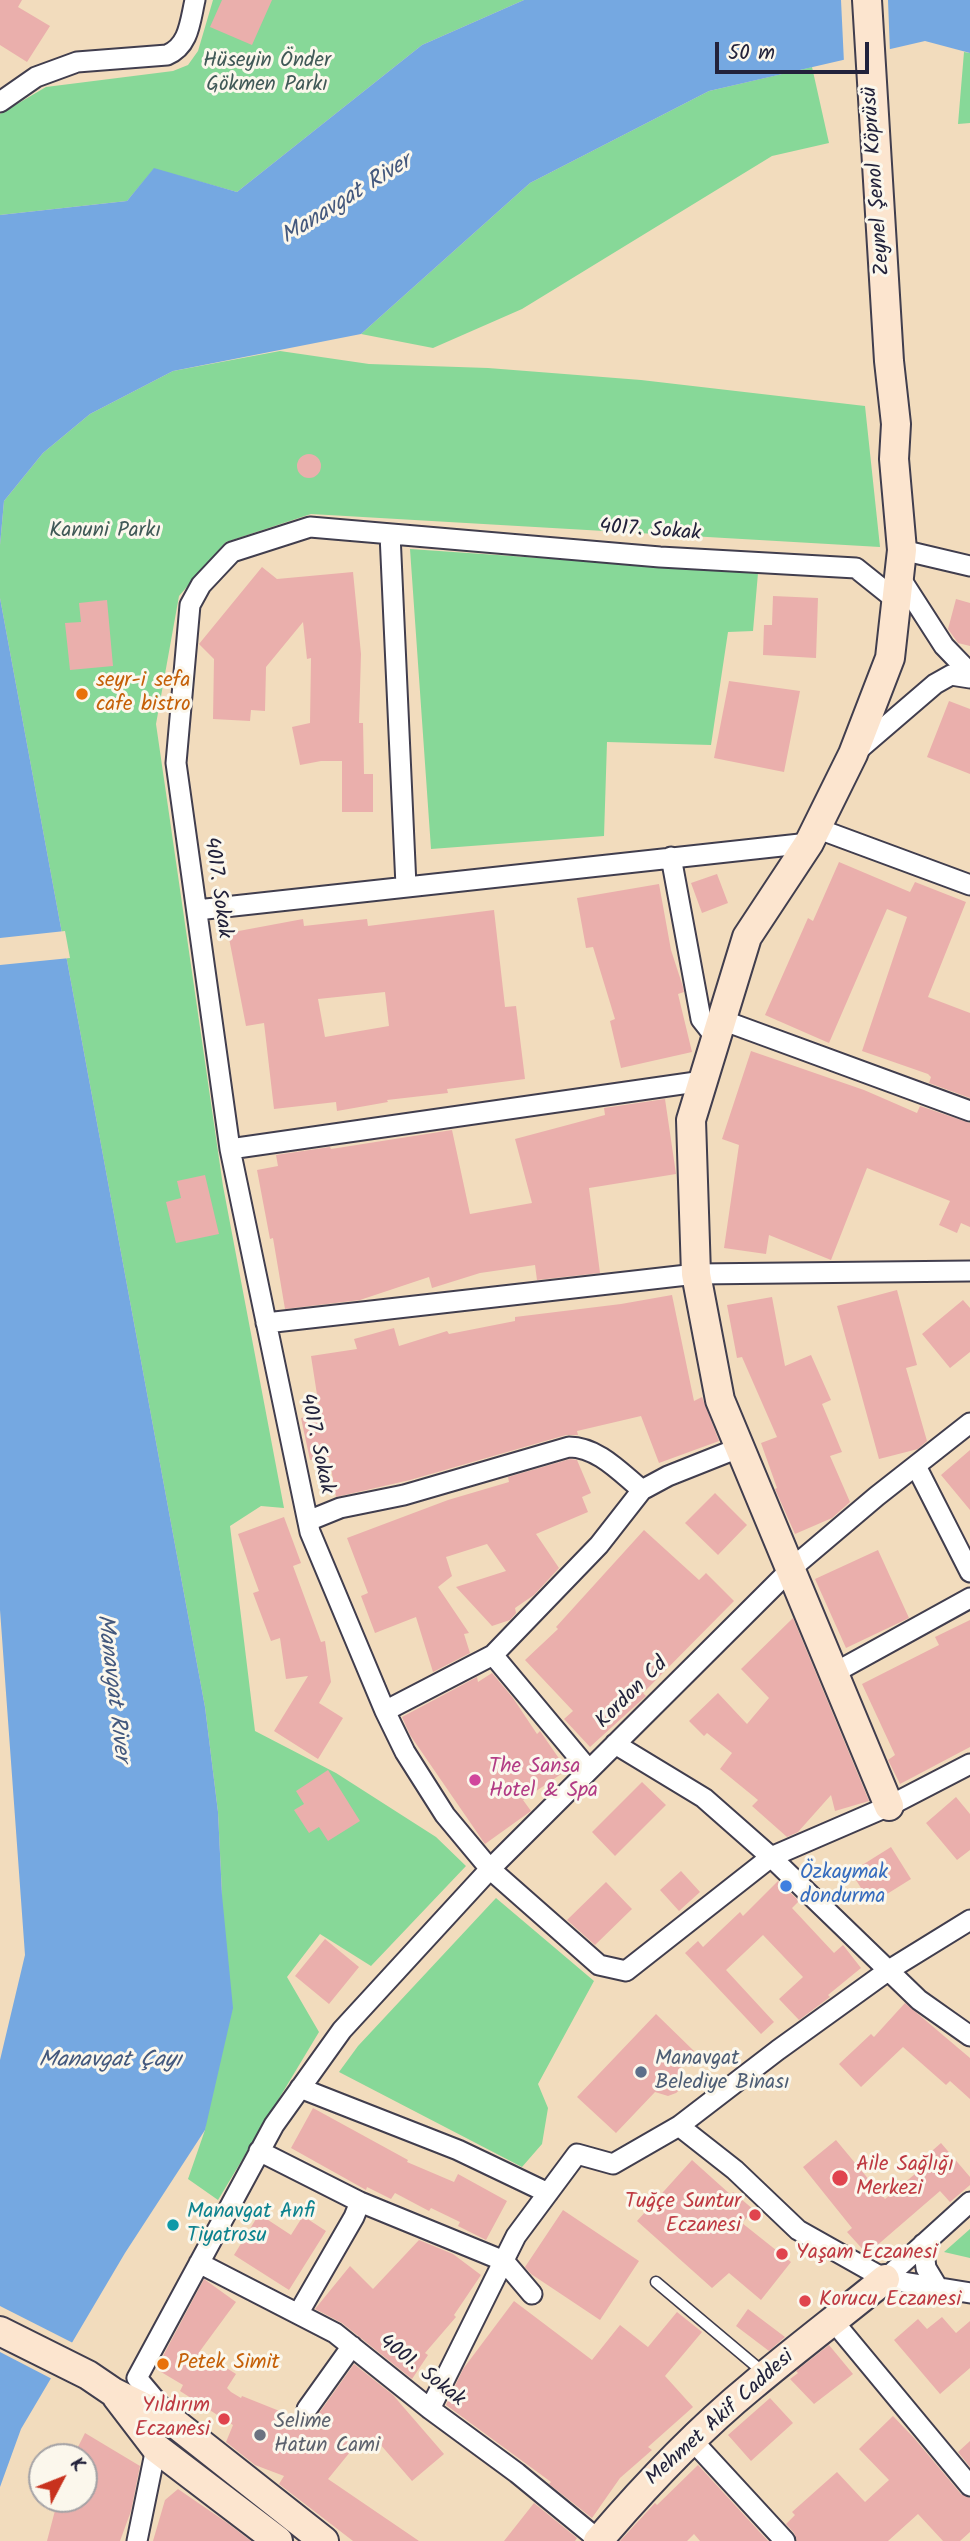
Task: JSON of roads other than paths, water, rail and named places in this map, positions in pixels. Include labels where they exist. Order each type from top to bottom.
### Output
[{"type":"street","points":[[0,102],[36,77],[77,62],[167,55],[177,51],[186,40],[195,0]]},
{"type":"street","name":"Zeynel Şenol Köprüsü","points":[[867,0],[896,424],[894,459],[899,575],[890,658],[853,754],[812,835],[747,937],[691,1120],[695,1274],[720,1400],[889,1806]]},
{"type":"street","name":"4017. Sokak","points":[[771,1857],[626,1971],[598,1965],[490,1869],[445,1815],[405,1752],[385,1712],[310,1532],[230,1149],[176,763],[190,605],[201,584],[232,552],[310,527],[660,557],[856,568],[899,575]]},
{"type":"street","points":[[390,534],[406,886]]},
{"type":"street","points":[[970,566],[899,575],[944,646],[970,676]]},
{"type":"street","points":[[853,754],[935,684],[951,676],[970,676]]},
{"type":"street","points":[[197,910],[671,857],[812,835],[970,885]]},
{"type":"street","points":[[671,857],[701,1019],[719,1029],[970,1111]]},
{"type":"street","points":[[230,1149],[703,1081]]},
{"type":"street","points":[[266,1323],[695,1274],[970,1271]]},
{"type":"street","name":"Kordon Cd","points":[[172,2421],[137,2378],[274,2124],[342,2030],[490,1869],[792,1568],[970,1423]]},
{"type":"street","points":[[307,1521],[340,1508],[404,1495],[569,1447],[580,1447],[601,1457],[642,1490]]},
{"type":"street","points":[[385,1712],[493,1654],[599,1545],[642,1490],[668,1476],[741,1447]]},
{"type":"street","points":[[916,1466],[970,1572]]},
{"type":"street","points":[[834,1673],[970,1598]]},
{"type":"street","points":[[493,1654],[589,1770]]},
{"type":"street","points":[[614,1744],[704,1798],[771,1857],[919,2000],[970,2036]]},
{"type":"street","points":[[771,1857],[889,1806],[970,1764]]},
{"type":"street","points":[[430,2409],[516,2236],[576,2154],[614,2164],[679,2126],[889,1970],[970,1920]]},
{"type":"street","points":[[300,2088],[458,2150],[548,2193]]},
{"type":"street","points":[[679,2126],[735,2170],[798,2230],[886,2279],[970,2293]]},
{"type":"street","points":[[259,2151],[360,2202],[504,2261],[532,2294]]},
{"type":"street","points":[[298,2314],[360,2202]]},
{"type":"street","points":[[886,2279],[970,2202]]},
{"type":"street","points":[[923,2244],[926,2268],[938,2288]]},
{"type":"street","name":"4001. Sokak","points":[[199,2263],[335,2333],[430,2409],[517,2473],[599,2541]]},
{"type":"street","name":"Mehmet Akif Caddesi","points":[[599,2541],[692,2440],[766,2375],[886,2279]]},
{"type":"street","points":[[834,2322],[970,2486]]},
{"type":"street","points":[[0,2331],[172,2421],[324,2541]]},
{"type":"street","points":[[307,2409],[352,2346]]},
{"type":"street","points":[[113,2392],[156,2448],[278,2541]]},
{"type":"street","points":[[692,2440],[785,2541]]},
{"type":"street","points":[[137,2541],[156,2448]]},
{"type":"lane","points":[[656,2282],[766,2375]]},
{"type":"water","name":"Manavgat River","points":[[524,0],[970,0],[970,53],[925,41],[709,91],[530,183],[361,334],[173,371],[90,414],[43,453],[4,501],[0,545],[0,215],[127,201],[154,168],[237,192],[422,45]]},
{"type":"water","name":"Manavgat Çayı","points":[[0,598],[205,1707],[218,1812],[222,1895],[233,2008],[205,2130],[125,2253],[21,2429],[0,2487],[0,2060],[25,1955],[0,1610]]},
{"type":"place","name":"seyr-i sefa cafe bistro","points":[[82,694]]},
{"type":"place","name":"The Sansa Hotel & Spa","points":[[475,1780]]},
{"type":"place","name":"Özkaymak dondurma","points":[[786,1886]]},
{"type":"place","name":"Manavgat Belediye Binası","points":[[641,2072]]},
{"type":"place","name":"Aile Sağlığı Merkezi","points":[[840,2178]]},
{"type":"place","name":"Tuğçe Suntur Eczanesi","points":[[755,2215]]},
{"type":"place","name":"Manavgat Anfi Tiyatrosu","points":[[173,2225]]},
{"type":"place","name":"Yaşam Eczanesi","points":[[782,2254]]},
{"type":"place","name":"Korucu Eczanesi","points":[[805,2301]]},
{"type":"place","name":"Petek Simit","points":[[163,2364]]},
{"type":"place","name":"Yıldırım Eczanesi","points":[[224,2419]]},
{"type":"place","name":"Selime Hatun Cami","points":[[260,2435]]},
{"type":"park label","name":"Hüseyin Önder Gökmen Parkı","points":[[267,74]]},
{"type":"park label","name":"Kanuni Parkı","points":[[105,532]]}]
